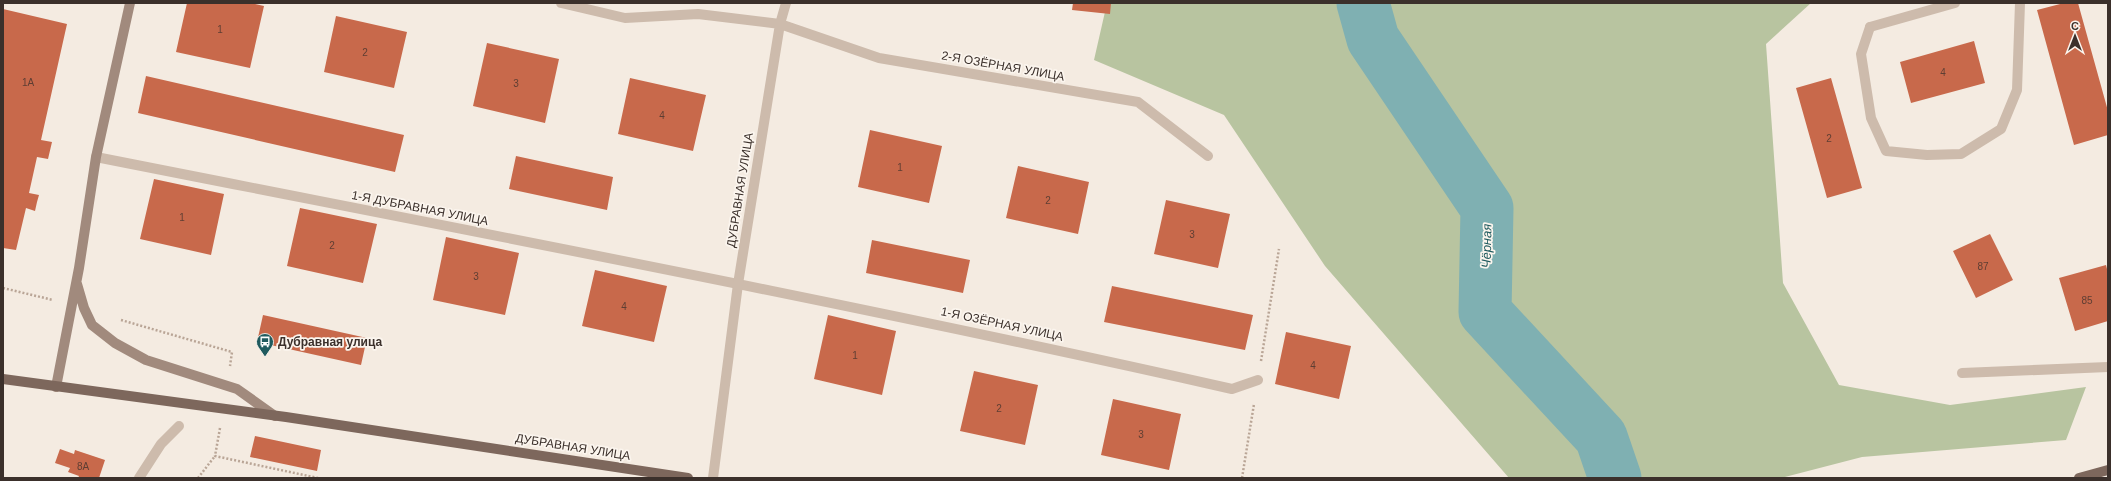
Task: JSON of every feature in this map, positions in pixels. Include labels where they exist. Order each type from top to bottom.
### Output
[{"type":"main road","name":"ДУБРАВНАЯ УЛИЦА","points":[[3,379],[275,416],[688,478]]},
{"type":"main road","points":[[2079,478],[2108,470]]},
{"type":"street","points":[[56,387],[77,281],[96,158],[130,3]]},
{"type":"street","name":"2-Я ОЗЁРНАЯ УЛИЦА","points":[[561,3],[625,18],[698,14],[780,24],[879,58],[1138,102],[1208,156]]},
{"type":"street","name":"ДУБРАВНАЯ УЛИЦА","points":[[713,478],[738,284],[780,24],[786,3]]},
{"type":"street","points":[[1955,3],[1870,27],[1861,54],[1871,118],[1886,151],[1927,156],[1961,154],[2001,129],[2017,90],[2020,3]]},
{"type":"street","name":"1-Я ДУБРАВНАЯ УЛИЦА","points":[[96,158],[738,284]]},
{"type":"street","points":[[77,281],[84,308],[92,325],[115,343],[146,360],[237,389],[275,416]]},
{"type":"street","name":"1-Я ОЗЁРНАЯ УЛИЦА","points":[[738,284],[1033,344],[1232,389],[1258,380]]},
{"type":"street","points":[[1962,373],[2108,366]]},
{"type":"street","points":[[139,478],[161,444],[179,426]]},
{"type":"path","points":[[1242,478],[1279,250]]},
{"type":"path","points":[[198,478],[215,456]]},
{"type":"green space","points":[[1107,3],[1811,3],[1766,44],[1783,283],[1839,385],[1950,405],[2086,387],[2066,440],[1862,457],[1781,478],[1509,478],[1325,266],[1224,115],[1094,60]]},
{"type":"building","points":[[187,3],[251,3],[264,6],[250,68],[176,52]]},
{"type":"building","points":[[1073,3],[1111,3],[1110,14],[1072,10]]},
{"type":"building","points":[[2064,3],[2078,3],[2108,111],[2108,135],[2074,145],[2037,10]]},
{"type":"building","points":[[3,9],[67,24],[41,140],[52,142],[48,159],[37,157],[29,193],[39,195],[35,211],[26,208],[16,250],[3,248]]},
{"type":"building","points":[[336,16],[407,32],[394,88],[324,72]]},
{"type":"building","points":[[1974,41],[1985,83],[1911,103],[1900,62]]},
{"type":"building","points":[[487,43],[559,59],[545,123],[473,106]]},
{"type":"building","points":[[146,76],[404,135],[395,172],[138,113]]},
{"type":"building","points":[[630,78],[706,95],[693,151],[618,134]]},
{"type":"building","points":[[1831,78],[1862,188],[1827,198],[1796,88]]},
{"type":"building","points":[[870,130],[942,146],[929,203],[858,187]]},
{"type":"building","points":[[516,156],[613,177],[607,210],[509,189]]},
{"type":"building","points":[[1018,166],[1089,182],[1078,234],[1006,218]]},
{"type":"building","points":[[154,179],[224,194],[211,255],[140,239]]},
{"type":"building","points":[[1166,200],[1230,214],[1218,268],[1154,254]]},
{"type":"building","points":[[300,208],[377,224],[363,283],[287,266]]},
{"type":"building","points":[[1990,234],[2013,280],[1976,298],[1953,251]]},
{"type":"building","points":[[446,237],[519,253],[505,315],[433,300]]},
{"type":"building","points":[[872,240],[970,260],[963,293],[866,273]]},
{"type":"building","points":[[2106,265],[2108,273],[2108,321],[2075,331],[2059,278]]},
{"type":"building","points":[[595,270],[667,286],[654,342],[582,326]]},
{"type":"building","points":[[1112,286],[1253,315],[1245,350],[1104,322]]},
{"type":"building","points":[[263,315],[367,338],[361,365],[257,342]]},
{"type":"building","points":[[828,315],[896,331],[882,395],[814,379]]},
{"type":"building","points":[[1286,332],[1351,346],[1339,399],[1275,384]]},
{"type":"building","points":[[974,371],[1038,385],[1025,445],[960,431]]},
{"type":"building","points":[[1113,399],[1181,414],[1169,470],[1101,455]]},
{"type":"building","points":[[255,436],[321,450],[317,471],[250,457]]},
{"type":"building","points":[[60,449],[74,454],[75,450],[105,460],[99,478],[78,478],[79,476],[68,472],[70,468],[55,463]]},
{"type":"waterway","name":"Чёрная","points":[[1363,3],[1373,39],[1487,208],[1485,312],[1601,437],[1615,478]]},
{"type":"place","name":"Дубравная улица","points":[[265,357]]}]
